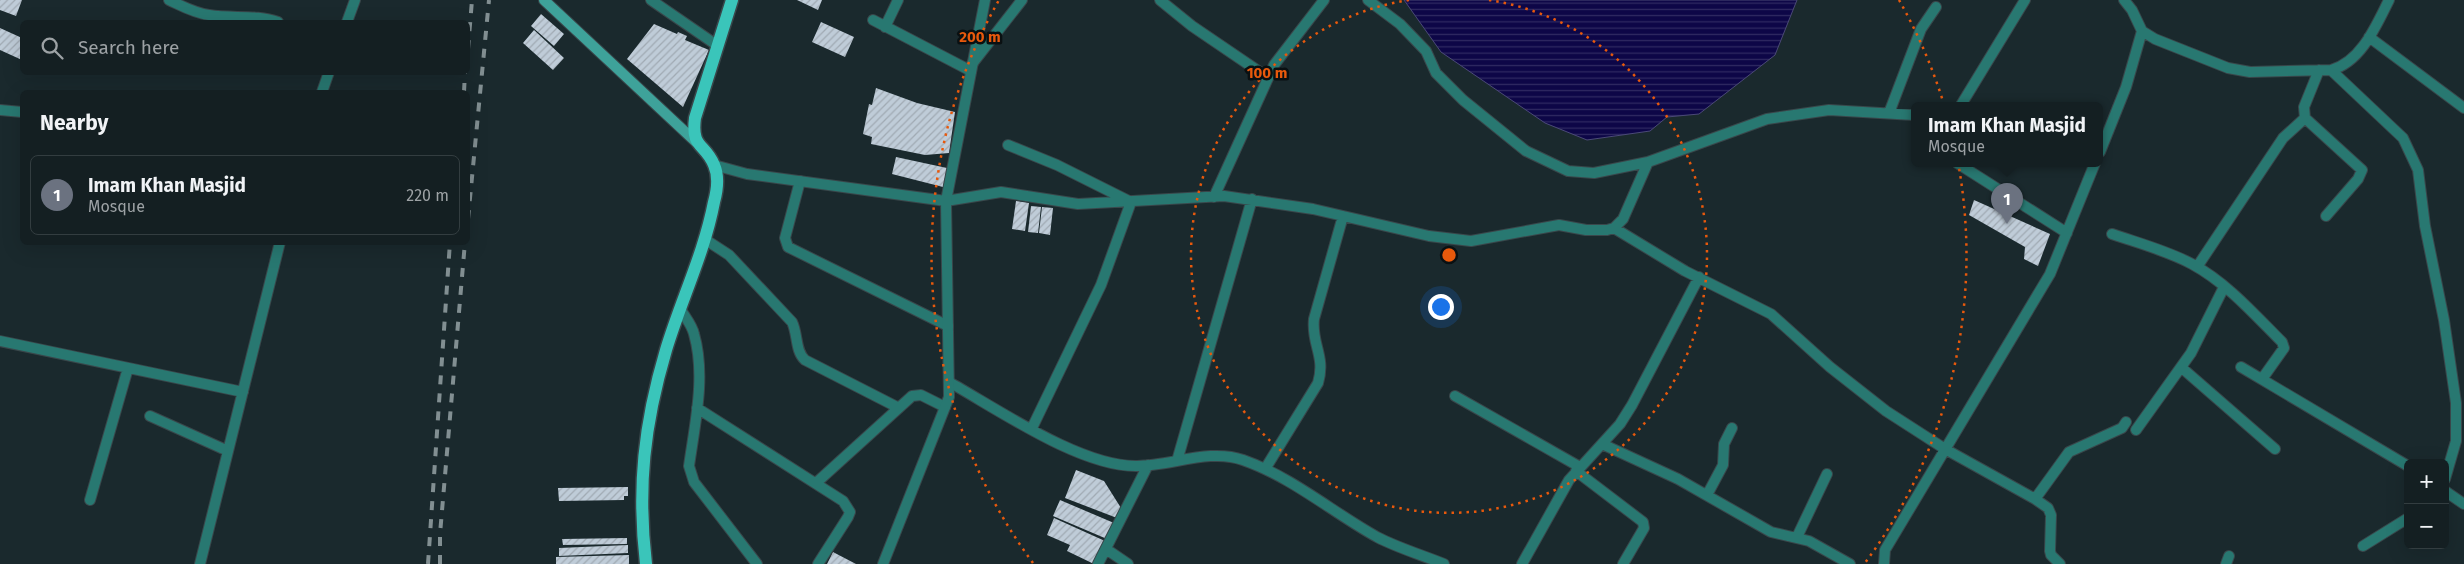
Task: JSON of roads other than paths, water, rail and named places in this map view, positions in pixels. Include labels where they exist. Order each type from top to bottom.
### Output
[{"type":"main road","points":[[544,0],[696,142],[714,165],[717,182],[706,240],[652,400],[642,460],[642,527],[646,564]]},
{"type":"main road","points":[[696,142],[695,118],[732,0]]},
{"type":"street","points":[[169,0],[190,10],[208,15],[256,17],[269,20]]},
{"type":"street","points":[[348,20],[355,0]]},
{"type":"street","points":[[651,0],[718,46]]},
{"type":"street","points":[[885,27],[898,0]]},
{"type":"street","points":[[883,564],[949,397],[946,201],[985,0]]},
{"type":"street","points":[[971,67],[1022,0]]},
{"type":"street","points":[[1160,0],[1192,26],[1267,77]]},
{"type":"street","points":[[1214,197],[1267,77],[1286,48],[1324,0]]},
{"type":"street","points":[[1368,0],[1400,24],[1426,51],[1436,73],[1462,100],[1526,151],[1568,171],[1594,173],[1648,162],[1767,119],[1829,110],[1910,114]]},
{"type":"street","points":[[1963,102],[2025,0]]},
{"type":"street","points":[[2124,0],[2132,10],[2142,31],[2155,39],[2228,68],[2250,72],[2330,70],[2340,67],[2352,59],[2369,37],[2389,0]]},
{"type":"street","points":[[1889,113],[1921,29],[1936,7]]},
{"type":"street","points":[[873,20],[971,67]]},
{"type":"street","points":[[2103,144],[2126,87],[2142,31]]},
{"type":"street","points":[[2369,37],[2464,108]]},
{"type":"street","points":[[2319,70],[2304,108],[2304,118],[2362,170],[2358,179],[2326,216]]},
{"type":"street","points":[[2330,70],[2403,138],[2418,170],[2425,226],[2444,320],[2456,403],[2457,434],[2449,464]]},
{"type":"street","points":[[323,90],[328,75]]},
{"type":"street","points":[[0,110],[20,112]]},
{"type":"street","points":[[2196,267],[2282,138],[2304,118]]},
{"type":"street","points":[[1008,145],[1057,165],[1131,202]]},
{"type":"street","points":[[714,165],[747,174],[946,201],[1001,192],[1078,204],[1214,197],[1252,199],[1343,216],[1429,236],[1471,241],[1559,226],[1586,230],[1614,228],[1623,219],[1648,162]]},
{"type":"street","points":[[1963,167],[2066,233]]},
{"type":"street","points":[[1884,564],[1886,550],[2050,274],[2093,167]]},
{"type":"street","points":[[800,181],[785,238],[788,247],[948,326]]},
{"type":"street","points":[[1177,461],[1252,199]]},
{"type":"street","points":[[1032,428],[1101,285],[1131,202]]},
{"type":"street","points":[[1265,469],[1314,392],[1320,377],[1322,360],[1313,330],[1314,319],[1343,216]]},
{"type":"street","points":[[1614,228],[1649,250],[1771,314],[1830,367],[1886,411],[1945,450],[2035,498],[2048,508],[2051,515],[2051,555],[2060,564]]},
{"type":"street","points":[[2112,234],[2196,267],[2246,306],[2282,342],[2283,353],[2262,379]]},
{"type":"street","points":[[706,240],[729,255],[792,322],[796,331],[799,351],[805,360],[899,408]]},
{"type":"street","points":[[200,564],[279,245]]},
{"type":"street","points":[[1522,564],[1559,497],[1578,469],[1620,424],[1632,405],[1699,277]]},
{"type":"street","points":[[2136,430],[2182,368],[2224,287]]},
{"type":"street","points":[[681,310],[694,332],[700,386],[689,466],[694,482],[757,564]]},
{"type":"street","points":[[0,341],[242,392]]},
{"type":"street","points":[[2241,367],[2404,464]]},
{"type":"street","points":[[90,500],[128,368]]},
{"type":"street","points":[[2182,368],[2275,449]]},
{"type":"street","points":[[949,382],[1084,455],[1114,464],[1148,465],[1226,457],[1241,459],[1284,477],[1379,538],[1438,563]]},
{"type":"street","points":[[816,483],[916,394],[945,407]]},
{"type":"street","points":[[1455,396],[1578,469],[1643,522],[1644,528],[1623,564]]},
{"type":"street","points":[[697,408],[843,500],[850,512],[818,564]]},
{"type":"street","points":[[150,416],[228,451]]},
{"type":"street","points":[[2035,498],[2068,452],[2122,428],[2126,422]]},
{"type":"street","points":[[2457,434],[2464,425]]},
{"type":"street","points":[[1707,495],[1723,465],[1724,444],[1732,428]]},
{"type":"street","points":[[1602,444],[1678,479],[1771,532],[1797,537],[1845,563]]},
{"type":"street","points":[[1098,564],[1148,465]]},
{"type":"street","points":[[1797,537],[1827,474]]},
{"type":"street","points":[[2449,495],[2464,504]]},
{"type":"street","points":[[2363,546],[2404,520]]},
{"type":"street","points":[[1106,548],[1128,564]]},
{"type":"railway","points":[[470,24],[472,0]]},
{"type":"railway","points":[[470,198],[489,0]]},
{"type":"railway","points":[[464,90],[465,75]]},
{"type":"railway","points":[[428,564],[450,245]]},
{"type":"railway","points":[[440,564],[440,534],[465,245]]},
{"type":"place","name":"Imam Khan Masjid","points":[[2007,224]]}]
